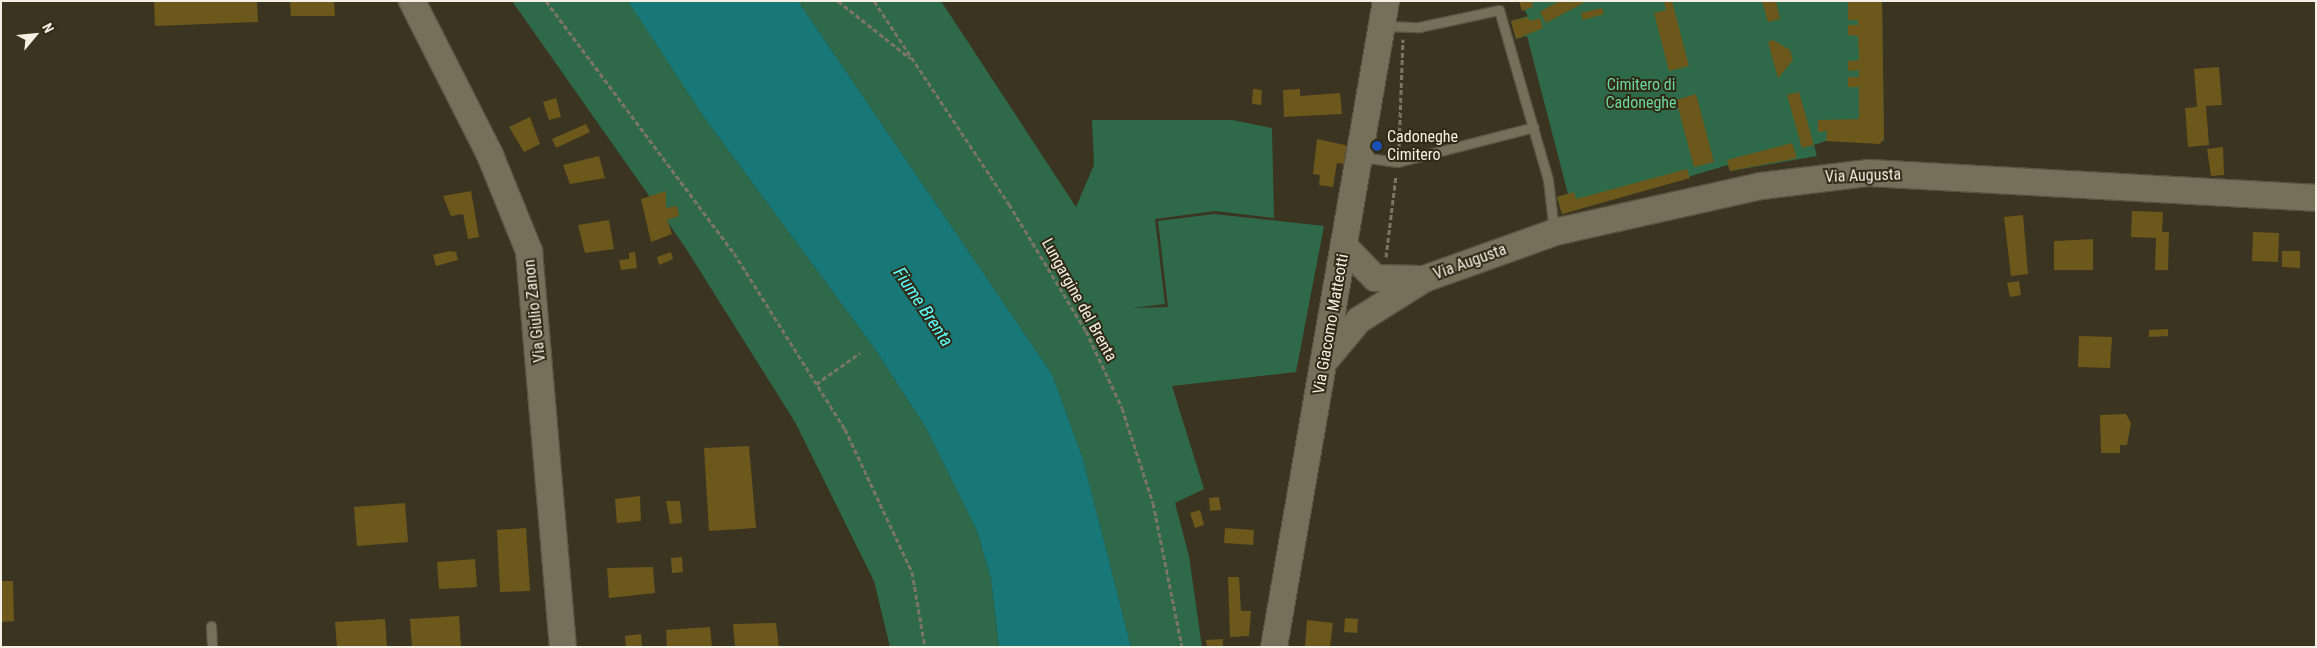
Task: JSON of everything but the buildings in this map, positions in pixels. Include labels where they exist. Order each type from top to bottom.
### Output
[{"type":"street","name":"Via Giulio Zanon","points":[[412,1],[490,155],[529,251],[563,647]]},
{"type":"street","name":"Via Giacomo Matteotti","points":[[1274,647],[1361,157],[1391,19]]},
{"type":"street","name":"Via Augusta","points":[[1324,362],[1377,307],[1424,278],[1555,232],[1761,186],[1869,173],[2316,198]]},
{"type":"street","points":[[1345,247],[1380,269]]},
{"type":"street","name":"Via Augusta","points":[[1337,288],[1380,269],[1424,278]]},
{"type":"street","points":[[1337,288],[1377,307]]},
{"type":"lane","points":[[1391,19],[1497,5],[1548,180],[1555,232]]},
{"type":"lane","points":[[1361,157],[1398,162],[1534,127]]},
{"type":"lane","points":[[211,626],[212,647]]},
{"type":"path","points":[[546,1],[734,253],[845,429],[912,572],[925,647]]},
{"type":"path","points":[[838,1],[913,60]]},
{"type":"path","name":"Lungargine del Brenta","points":[[874,1],[1086,331],[1122,408],[1153,502],[1182,647]]},
{"type":"path","points":[[1391,19],[1399,147]]},
{"type":"path","points":[[1380,269],[1396,176]]},
{"type":"path","points":[[816,384],[860,353]]},
{"type":"green space","points":[[512,1],[628,1],[638,14],[706,120],[875,349],[926,428],[977,531],[991,579],[999,647],[890,647],[874,581],[795,422],[685,247]]},
{"type":"green space","points":[[798,1],[941,1],[1076,207],[1094,165],[1092,120],[1232,120],[1272,128],[1274,218],[1215,211],[1155,219],[1165,304],[1133,308],[1168,307],[1158,221],[1214,214],[1324,226],[1296,372],[1172,386],[1204,489],[1175,503],[1189,556],[1202,647],[1131,647],[1083,459],[1052,374]]},
{"type":"green space","name":"Cimitero di Cadoneghe","points":[[1519,1],[1882,1],[1884,141],[1826,141],[1814,145],[1817,156],[1730,171],[1728,165],[1562,214],[1557,197],[1568,194],[1527,36],[1516,39],[1511,21],[1528,16]]},
{"type":"water","name":"Fiume Brenta","points":[[628,1],[798,1],[1052,374],[1083,459],[1131,647],[999,647],[991,579],[977,531],[926,428],[875,349],[706,120]]},
{"type":"place","name":"Cadoneghe Cimitero","points":[[1377,146]]}]
